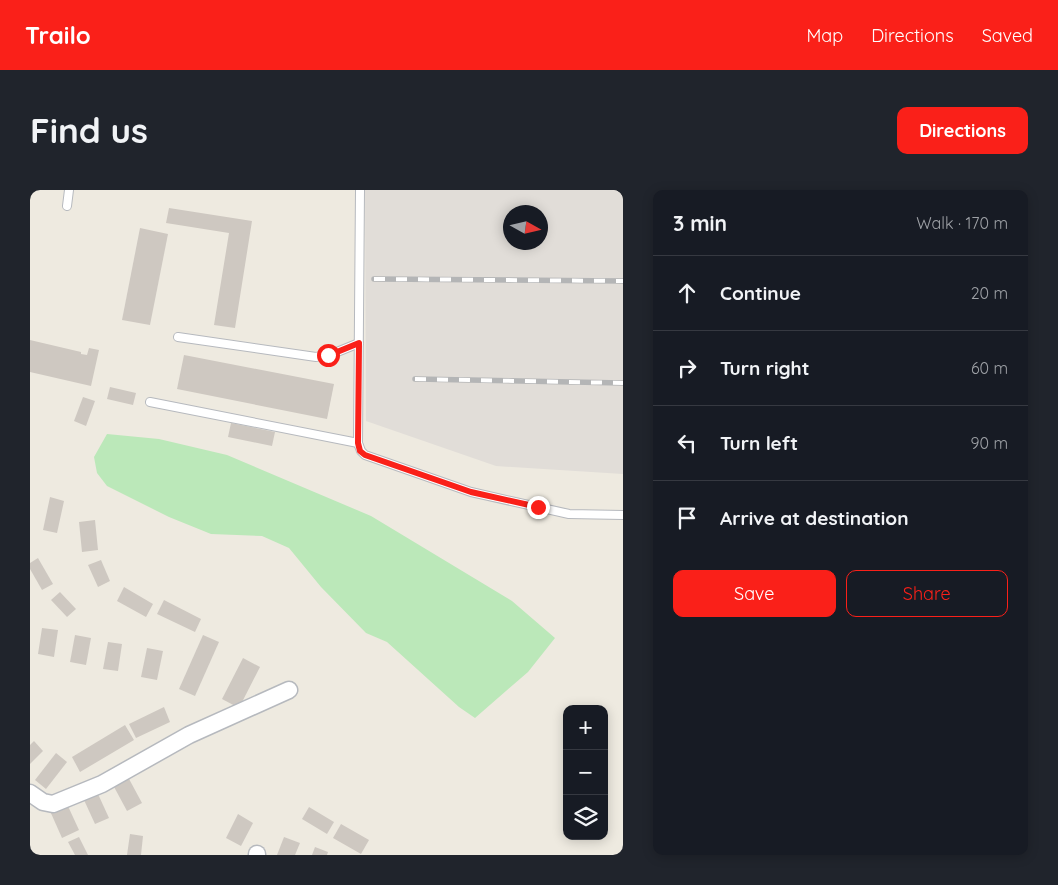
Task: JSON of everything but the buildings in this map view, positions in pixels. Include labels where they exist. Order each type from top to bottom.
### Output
[{"type":"street","points":[[30,793],[43,802],[53,804],[102,784],[189,735],[289,690]]},
{"type":"lane","points":[[67,206],[69,190]]},
{"type":"lane","points":[[360,190],[358,443],[360,451],[365,455],[471,492],[569,514],[623,515]]},
{"type":"lane","points":[[178,337],[316,358],[359,343]]},
{"type":"lane","points":[[150,402],[358,443]]},
{"type":"shaded area","points":[[365,190],[623,190],[623,474],[496,466],[366,421]]},
{"type":"green space","points":[[107,434],[159,439],[227,455],[371,516],[512,601],[555,638],[528,672],[475,718],[459,707],[387,642],[366,633],[321,587],[289,548],[262,536],[211,534],[169,517],[107,486],[97,473],[94,457]]},
{"type":"railway","points":[[374,279],[623,281]]},
{"type":"railway","points":[[415,379],[623,383]]},
{"type":"route","points":[[328,355],[359,343],[358,443],[360,451],[365,455],[471,492],[538,507]]}]
